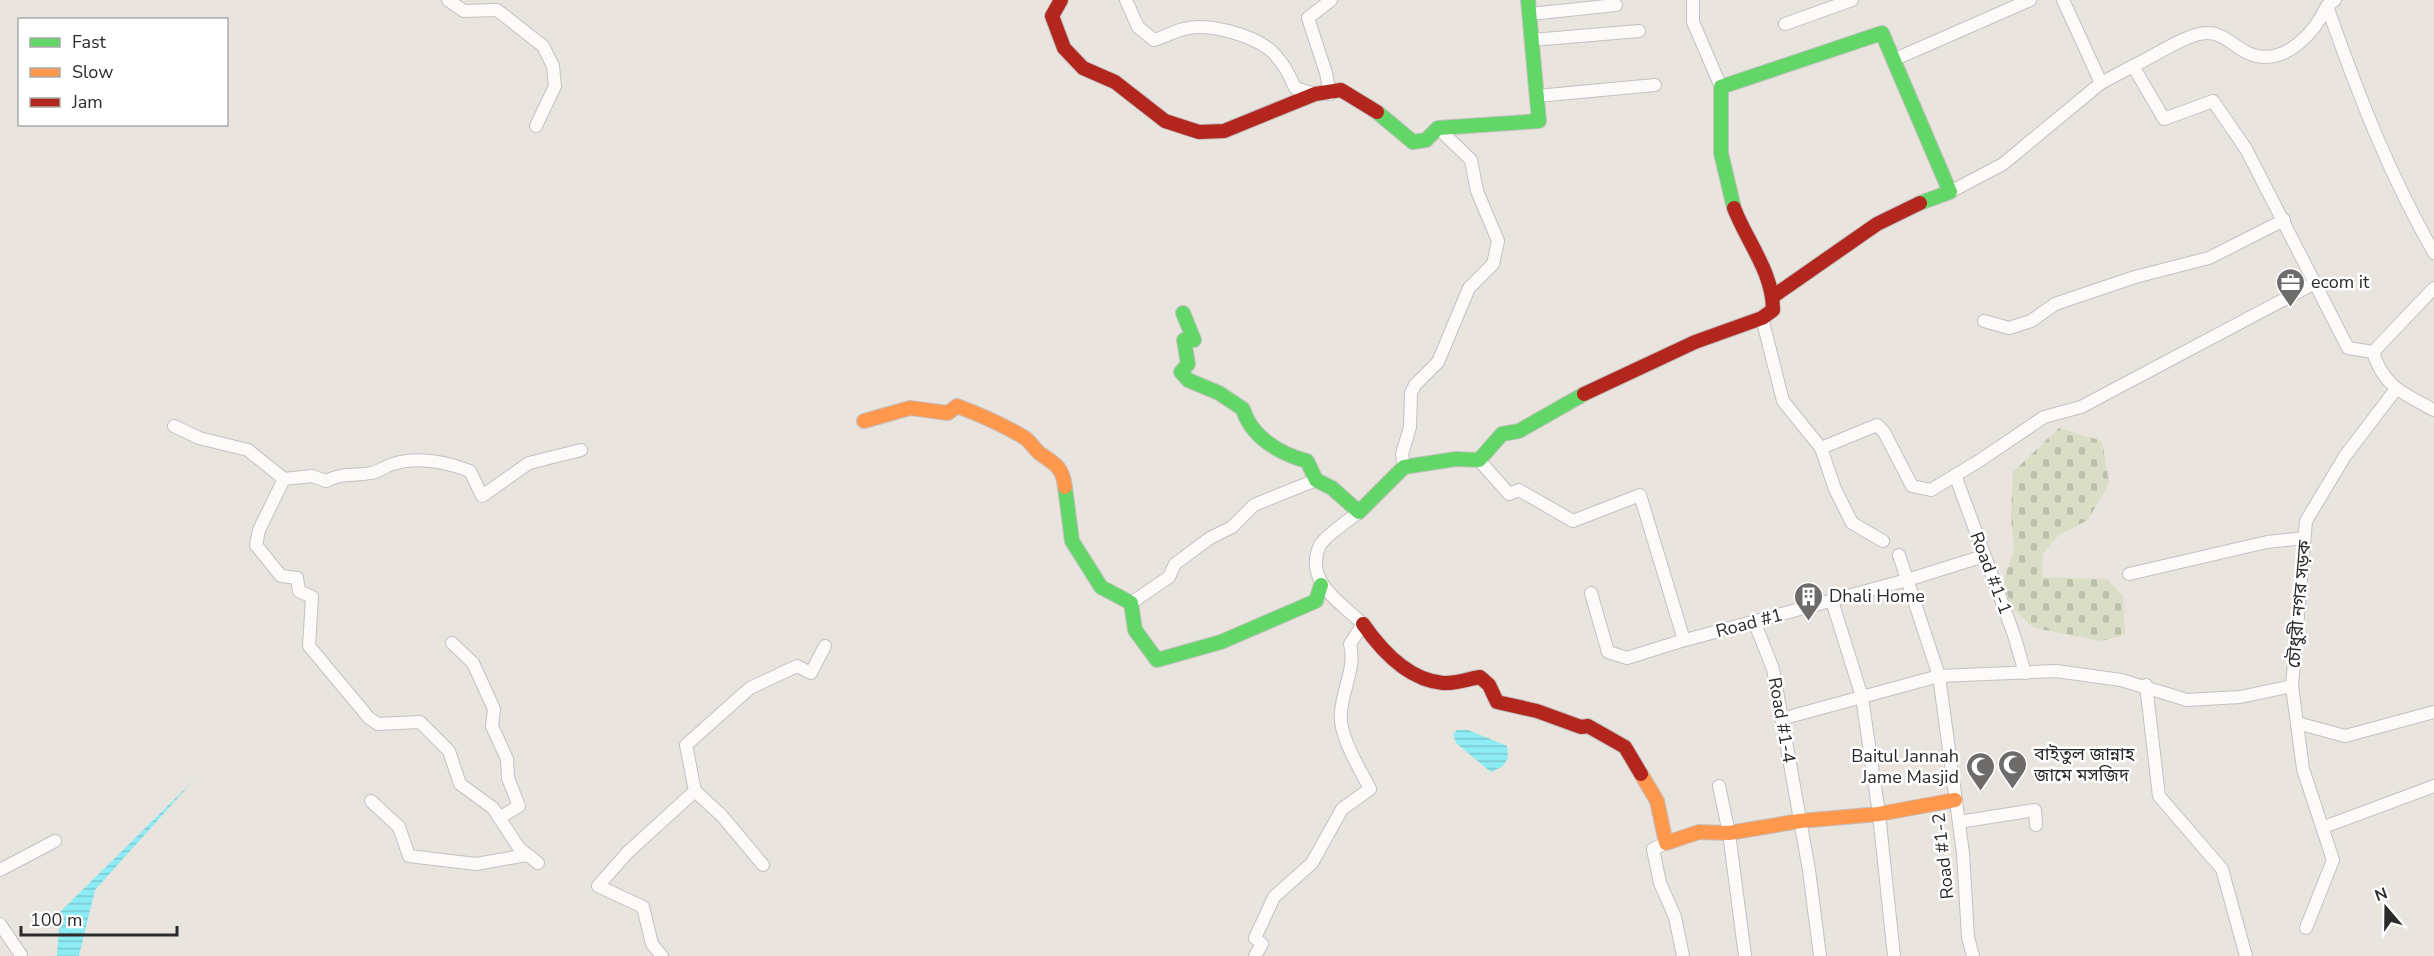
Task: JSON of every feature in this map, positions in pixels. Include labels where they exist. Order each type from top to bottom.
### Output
[{"type":"street","points":[[448,0],[464,11],[497,10],[543,46],[553,66],[555,86],[536,126]]},
{"type":"street","points":[[1061,0],[1052,16],[1064,48],[1083,68],[1115,82],[1165,121],[1199,132],[1224,131],[1315,94]]},
{"type":"street","points":[[1126,0],[1138,27],[1154,40],[1184,28],[1206,26],[1230,31],[1268,48],[1288,70],[1295,88],[1315,94],[1330,94],[1341,90],[1374,110],[1413,142],[1426,140],[1438,128],[1539,121],[1529,7],[1616,5]]},
{"type":"street","points":[[1330,94],[1326,73],[1308,18],[1331,0]]},
{"type":"street","points":[[1479,460],[1503,434],[1519,431],[1568,402],[1695,342],[1762,318],[1773,310],[1775,295],[1737,217],[1722,167],[1721,87],[1693,22],[1693,0]]},
{"type":"street","points":[[1785,24],[1852,0]]},
{"type":"street","points":[[1893,60],[2030,0]]},
{"type":"street","points":[[2063,0],[2101,83]]},
{"type":"street","points":[[1775,295],[1877,224],[1913,206],[1950,192],[2003,164],[2101,83],[2133,66],[2197,34],[2211,33],[2253,55],[2268,56],[2286,51],[2300,44],[2331,3]]},
{"type":"street","points":[[2331,3],[2364,110],[2401,195],[2434,253]]},
{"type":"street","points":[[1532,40],[1639,31]]},
{"type":"street","points":[[1721,87],[1882,33],[1950,192]]},
{"type":"street","points":[[2133,66],[2164,119],[2213,101],[2246,149],[2348,348],[2373,352]]},
{"type":"street","points":[[1537,96],[1655,85]]},
{"type":"street","points":[[1404,467],[1402,454],[1410,428],[1411,393],[1415,385],[1438,362],[1469,288],[1492,264],[1498,241],[1477,191],[1471,160],[1438,128]]},
{"type":"street","points":[[1984,321],[2009,328],[2031,321],[2055,304],[2135,277],[2209,258],[2284,220]]},
{"type":"street","points":[[1821,448],[1877,425],[1884,432],[1912,486],[1931,490],[2044,417],[2081,407],[2315,283]]},
{"type":"street","points":[[2373,352],[2434,288]]},
{"type":"street","points":[[1183,313],[1194,340],[1185,340],[1188,364],[1180,372],[1188,380],[1219,393],[1243,409],[1247,423],[1282,454],[1307,461],[1316,480],[1332,488],[1359,512]]},
{"type":"street","points":[[1762,318],[1783,401],[1821,448],[1834,489],[1852,523],[1883,541]]},
{"type":"street","points":[[2373,352],[2378,369],[2396,389],[2434,410]]},
{"type":"street","name":"চৌধুরী নগর সড়ক","points":[[1781,719],[1940,676],[2056,671],[2146,685],[2187,700],[2240,697],[2292,686],[2306,521],[2345,456],[2396,389]]},
{"type":"street","points":[[864,421],[910,408],[948,413],[957,406],[989,418],[1028,440],[1040,454],[1055,462],[1064,476],[1072,541],[1101,587],[1131,603]]},
{"type":"street","points":[[174,426],[199,438],[248,450],[284,479],[312,476],[326,481],[342,473],[372,473],[392,464],[416,460],[449,463],[470,471],[482,496],[529,464],[581,450]]},
{"type":"street","points":[[1683,956],[1675,917],[1660,883],[1653,849],[1666,843],[1657,801],[1625,747],[1588,726],[1581,727],[1537,711],[1497,702],[1489,685],[1480,677],[1446,683],[1432,681],[1405,668],[1377,645],[1363,624],[1321,585],[1315,567],[1320,544],[1359,512],[1404,467],[1456,459],[1479,460],[1509,494],[1520,490],[1573,521],[1640,495],[1684,640]]},
{"type":"street","name":"Road #1-1","points":[[1955,475],[2014,634],[2025,673]]},
{"type":"street","points":[[284,479],[259,530],[256,545],[281,576],[297,578],[299,591],[312,597],[309,646],[369,718],[378,724],[420,722],[449,751],[460,784],[493,808],[519,848],[538,863]]},
{"type":"street","points":[[1131,603],[1169,577],[1175,564],[1210,538],[1232,527],[1254,505],[1316,480]]},
{"type":"street","points":[[2129,574],[2267,542],[2304,538]]},
{"type":"street","points":[[1899,555],[1940,676],[1955,800]]},
{"type":"street","name":"Road #1","points":[[1591,593],[1608,652],[1627,658],[1684,640],[1907,580],[1984,556]]},
{"type":"street","points":[[1131,603],[1136,630],[1157,660],[1221,642],[1278,619],[1316,601],[1321,585]]},
{"type":"street","points":[[1832,601],[1862,698],[1879,814],[1894,956]]},
{"type":"street","name":"Road #1-4","points":[[1754,621],[1773,669],[1809,870],[1820,956]]},
{"type":"street","points":[[1255,956],[1262,944],[1255,938],[1274,897],[1312,863],[1342,809],[1370,789],[1350,750],[1340,714],[1353,657],[1350,644],[1363,624]]},
{"type":"street","points":[[452,643],[473,663],[494,709],[492,726],[507,759],[507,778],[519,806],[499,818]]},
{"type":"street","points":[[763,865],[722,816],[695,792],[686,745],[750,688],[797,666],[811,673],[825,646]]},
{"type":"street","points":[[2146,685],[2159,796],[2222,869],[2247,956]]},
{"type":"street","points":[[2292,686],[2303,769],[2333,860],[2306,928]]},
{"type":"street","points":[[2297,723],[2345,736],[2434,712]]},
{"type":"street","points":[[1719,786],[1729,833],[1744,956]]},
{"type":"street","points":[[2324,827],[2434,786]]},
{"type":"street","points":[[661,955],[652,944],[643,907],[598,886],[628,852],[695,792]]},
{"type":"street","name":"Road #1-2","points":[[1666,843],[1699,832],[1729,833],[1800,821],[1879,814],[1955,800],[1959,822],[1968,937],[1973,956]]},
{"type":"street","points":[[371,801],[399,827],[409,856],[476,864],[527,855]]},
{"type":"street","points":[[1959,822],[2035,810],[2036,825]]},
{"type":"street","points":[[0,870],[55,841]]},
{"type":"street","points":[[0,924],[21,955]]},
{"type":"green space","points":[[2059,428],[2102,441],[2109,483],[2088,520],[2059,535],[2043,554],[2042,577],[2107,579],[2123,596],[2125,635],[2101,641],[2034,628],[2012,608],[2003,581],[2014,551],[2011,516],[2013,472]]},
{"type":"water","points":[[1457,730],[1468,730],[1507,746],[1508,758],[1503,766],[1491,772],[1456,743],[1453,734]]},
{"type":"water","points":[[193,781],[95,890],[79,956],[57,956],[60,912]]},
{"type":"traffic: fast","points":[[1377,112],[1413,142],[1426,140],[1438,128],[1539,121],[1528,0]]},
{"type":"traffic: fast","points":[[1734,208],[1721,153],[1721,87],[1882,33],[1950,192],[1920,203]]},
{"type":"traffic: fast","points":[[1183,313],[1194,340],[1184,340],[1188,364],[1181,372],[1188,380],[1219,393],[1243,409],[1247,419],[1260,436],[1277,449],[1307,461],[1316,480],[1332,488],[1359,512],[1404,467],[1456,459],[1479,460],[1502,434],[1519,431],[1584,394]]},
{"type":"traffic: fast","points":[[1065,487],[1072,541],[1101,587],[1131,603],[1135,630],[1157,660],[1221,642],[1316,601],[1321,585]]},
{"type":"traffic: slow","points":[[864,421],[910,408],[948,413],[957,406],[1025,438],[1058,468],[1063,476],[1065,487]]},
{"type":"traffic: slow","points":[[1641,774],[1657,801],[1666,843],[1699,832],[1729,833],[1800,821],[1879,814],[1955,800]]},
{"type":"traffic: jam","points":[[1061,0],[1052,16],[1064,48],[1083,68],[1115,82],[1165,121],[1199,132],[1224,131],[1315,94],[1341,90],[1377,112]]},
{"type":"traffic: jam","points":[[1775,295],[1877,224],[1920,203]]},
{"type":"traffic: jam","points":[[1584,394],[1695,342],[1762,318],[1773,310],[1769,283],[1734,208]]},
{"type":"traffic: jam","points":[[1363,624],[1378,644],[1407,670],[1431,681],[1443,683],[1480,677],[1489,685],[1497,702],[1537,711],[1581,727],[1588,726],[1625,747],[1641,774]]},
{"type":"place","name":"ecom it","points":[[2290,308]]},
{"type":"place","name":"Dhali Home","points":[[1808,622]]},
{"type":"place","name":"বাইতুল জান্নাহ জামে মসজিদ","points":[[2013,790]]},
{"type":"place","name":"Baitul Jannah Jame Masjid","points":[[1980,792]]}]
